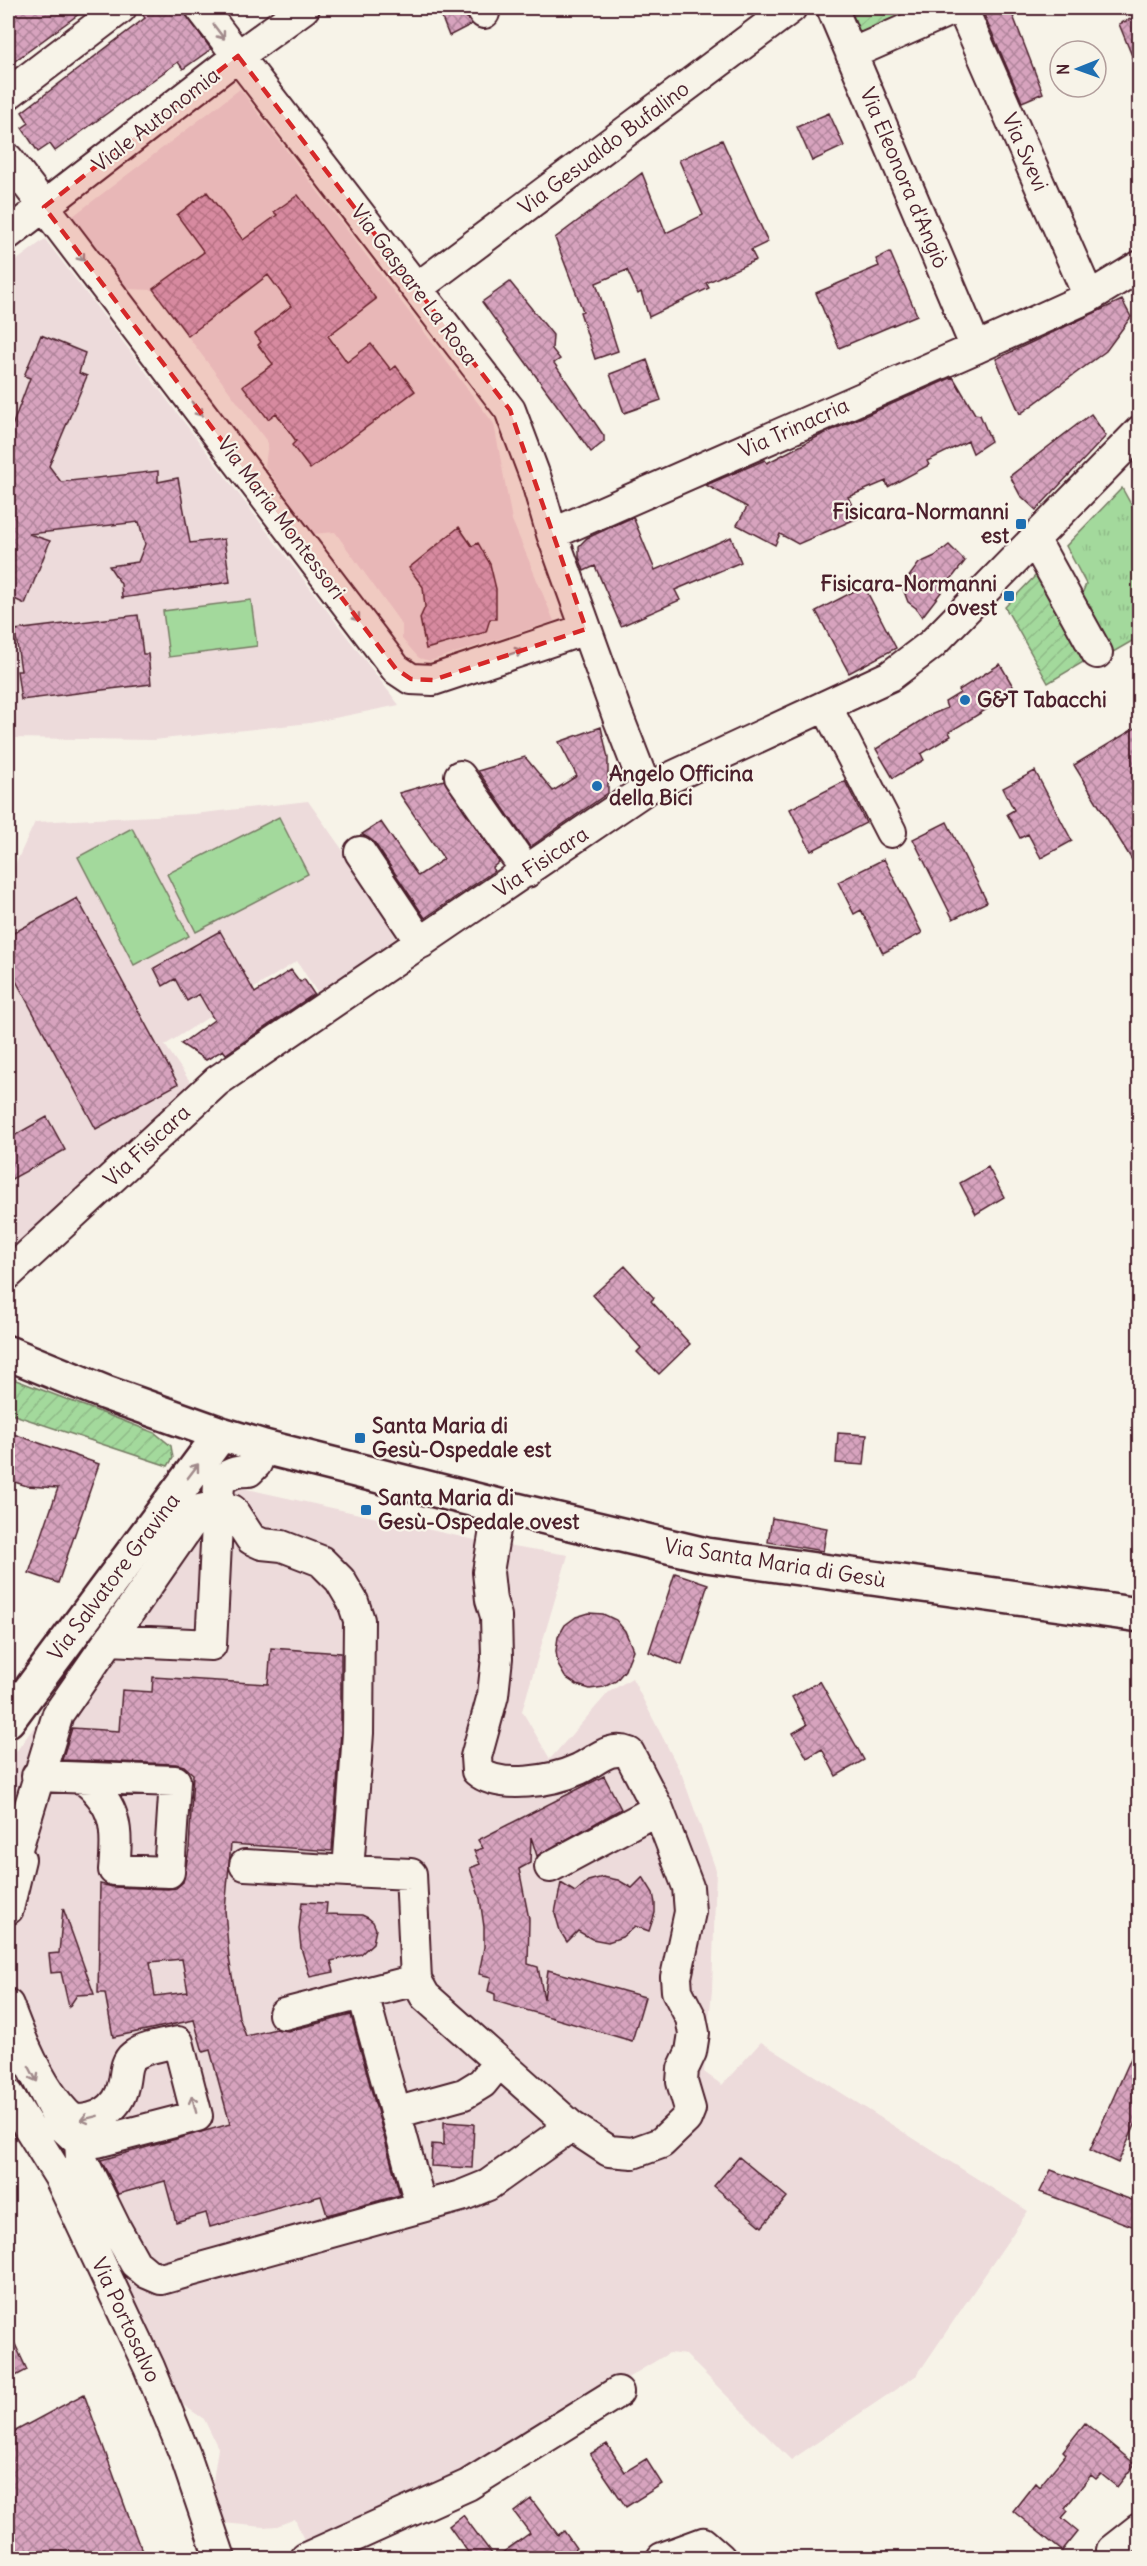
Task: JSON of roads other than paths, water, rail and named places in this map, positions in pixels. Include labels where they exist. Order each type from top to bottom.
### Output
[{"type":"main road","points":[[8,1353],[106,1393]]},
{"type":"main road","points":[[8,1366],[106,1393]]},
{"type":"main road","name":"Via Santa Maria di Gesù","points":[[106,1393],[264,1447],[706,1555],[1140,1616]]},
{"type":"main road","name":"Via Salvatore Gravina","points":[[8,1720],[221,1434]]},
{"type":"street","points":[[8,94],[121,8]]},
{"type":"street","name":"Via Gaspare La Rosa","points":[[201,8],[510,410],[536,479],[552,534]]},
{"type":"street","name":"Viale Autonomia","points":[[8,234],[238,56],[304,8]]},
{"type":"street","name":"Via Gesualdo Bufalino","points":[[417,288],[791,8]]},
{"type":"street","name":"Via Eleonora d'Angiò","points":[[832,8],[976,348]]},
{"type":"street","points":[[851,54],[955,8]]},
{"type":"street","name":"Via Svevi","points":[[962,8],[1089,297]]},
{"type":"street","name":"Via Maria Montessori","points":[[8,159],[396,669],[411,679],[433,680],[589,637]]},
{"type":"street","name":"Via Trinacria","points":[[552,534],[1089,297],[1140,266]]},
{"type":"street","name":"Via Fisicara","points":[[8,1274],[217,1081],[646,789],[890,676],[932,644],[1140,430]]},
{"type":"street","points":[[552,534],[646,789]]},
{"type":"street","points":[[1034,539],[1097,653]]},
{"type":"street","points":[[826,706],[891,832]]},
{"type":"street","points":[[460,776],[527,872]]},
{"type":"street","points":[[360,852],[421,943]]},
{"type":"street","points":[[110,1640],[211,1645],[219,1483],[235,1471],[249,1471],[256,1464],[264,1447]]},
{"type":"street","points":[[8,1878],[37,1776],[58,1714],[200,1510],[218,1506],[232,1510],[251,1539],[262,1544],[282,1545],[321,1561],[340,1580],[353,1602],[359,1620],[361,1647],[358,1733],[348,1871]]},
{"type":"street","points":[[245,1865],[411,1874],[416,1980],[425,1996],[499,2062],[571,2126],[609,2151],[633,2153],[661,2143],[686,2119],[690,2109],[682,2082],[683,2069],[691,2052],[694,2033],[692,2018],[677,1991],[676,1977],[690,1912],[688,1887],[658,1809],[629,1753],[620,1749],[610,1751],[579,1769],[555,1777],[506,1782],[486,1779],[477,1771],[476,1757],[493,1695],[497,1658],[496,1616],[488,1572],[499,1506]]},
{"type":"street","points":[[37,1776],[83,1778]]},
{"type":"street","points":[[8,1909],[32,1810],[37,1776]]},
{"type":"street","points":[[550,1867],[658,1809]]},
{"type":"street","points":[[284,2014],[416,1980]]},
{"type":"street","points":[[363,1994],[421,2206]]},
{"type":"street","points":[[8,2005],[17,2030],[51,2094],[73,2120],[93,2118],[113,2107],[120,2095],[125,2069],[132,2056],[178,2042],[197,2116],[97,2142],[81,2141],[62,2126],[8,2022]]},
{"type":"street","points":[[395,2113],[464,2094],[482,2083],[499,2062]]},
{"type":"street","name":"Via Portosalvo","points":[[8,2094],[58,2176],[149,2367],[185,2455],[220,2559]]},
{"type":"street","points":[[81,2141],[81,2158],[135,2263],[147,2273],[161,2279],[461,2196],[488,2185],[571,2126]]},
{"type":"street","points":[[306,2559],[468,2485],[618,2392]]},
{"type":"street","points":[[1112,2550],[1140,2528]]},
{"type":"street","points":[[662,2559],[703,2543],[720,2559]]},
{"type":"place","name":"Fisicara-Normanni est","points":[[1021,524]]},
{"type":"place","name":"Fisicara-Normanni ovest","points":[[1009,596]]},
{"type":"place","name":"G&T Tabacchi","points":[[965,700]]},
{"type":"place","name":"Angelo Officina della Bici","points":[[597,786]]},
{"type":"place","name":"Santa Maria di Gesù-Ospedale est","points":[[360,1438]]},
{"type":"place","name":"Santa Maria di Gesù-Ospedale ovest","points":[[366,1510]]}]
